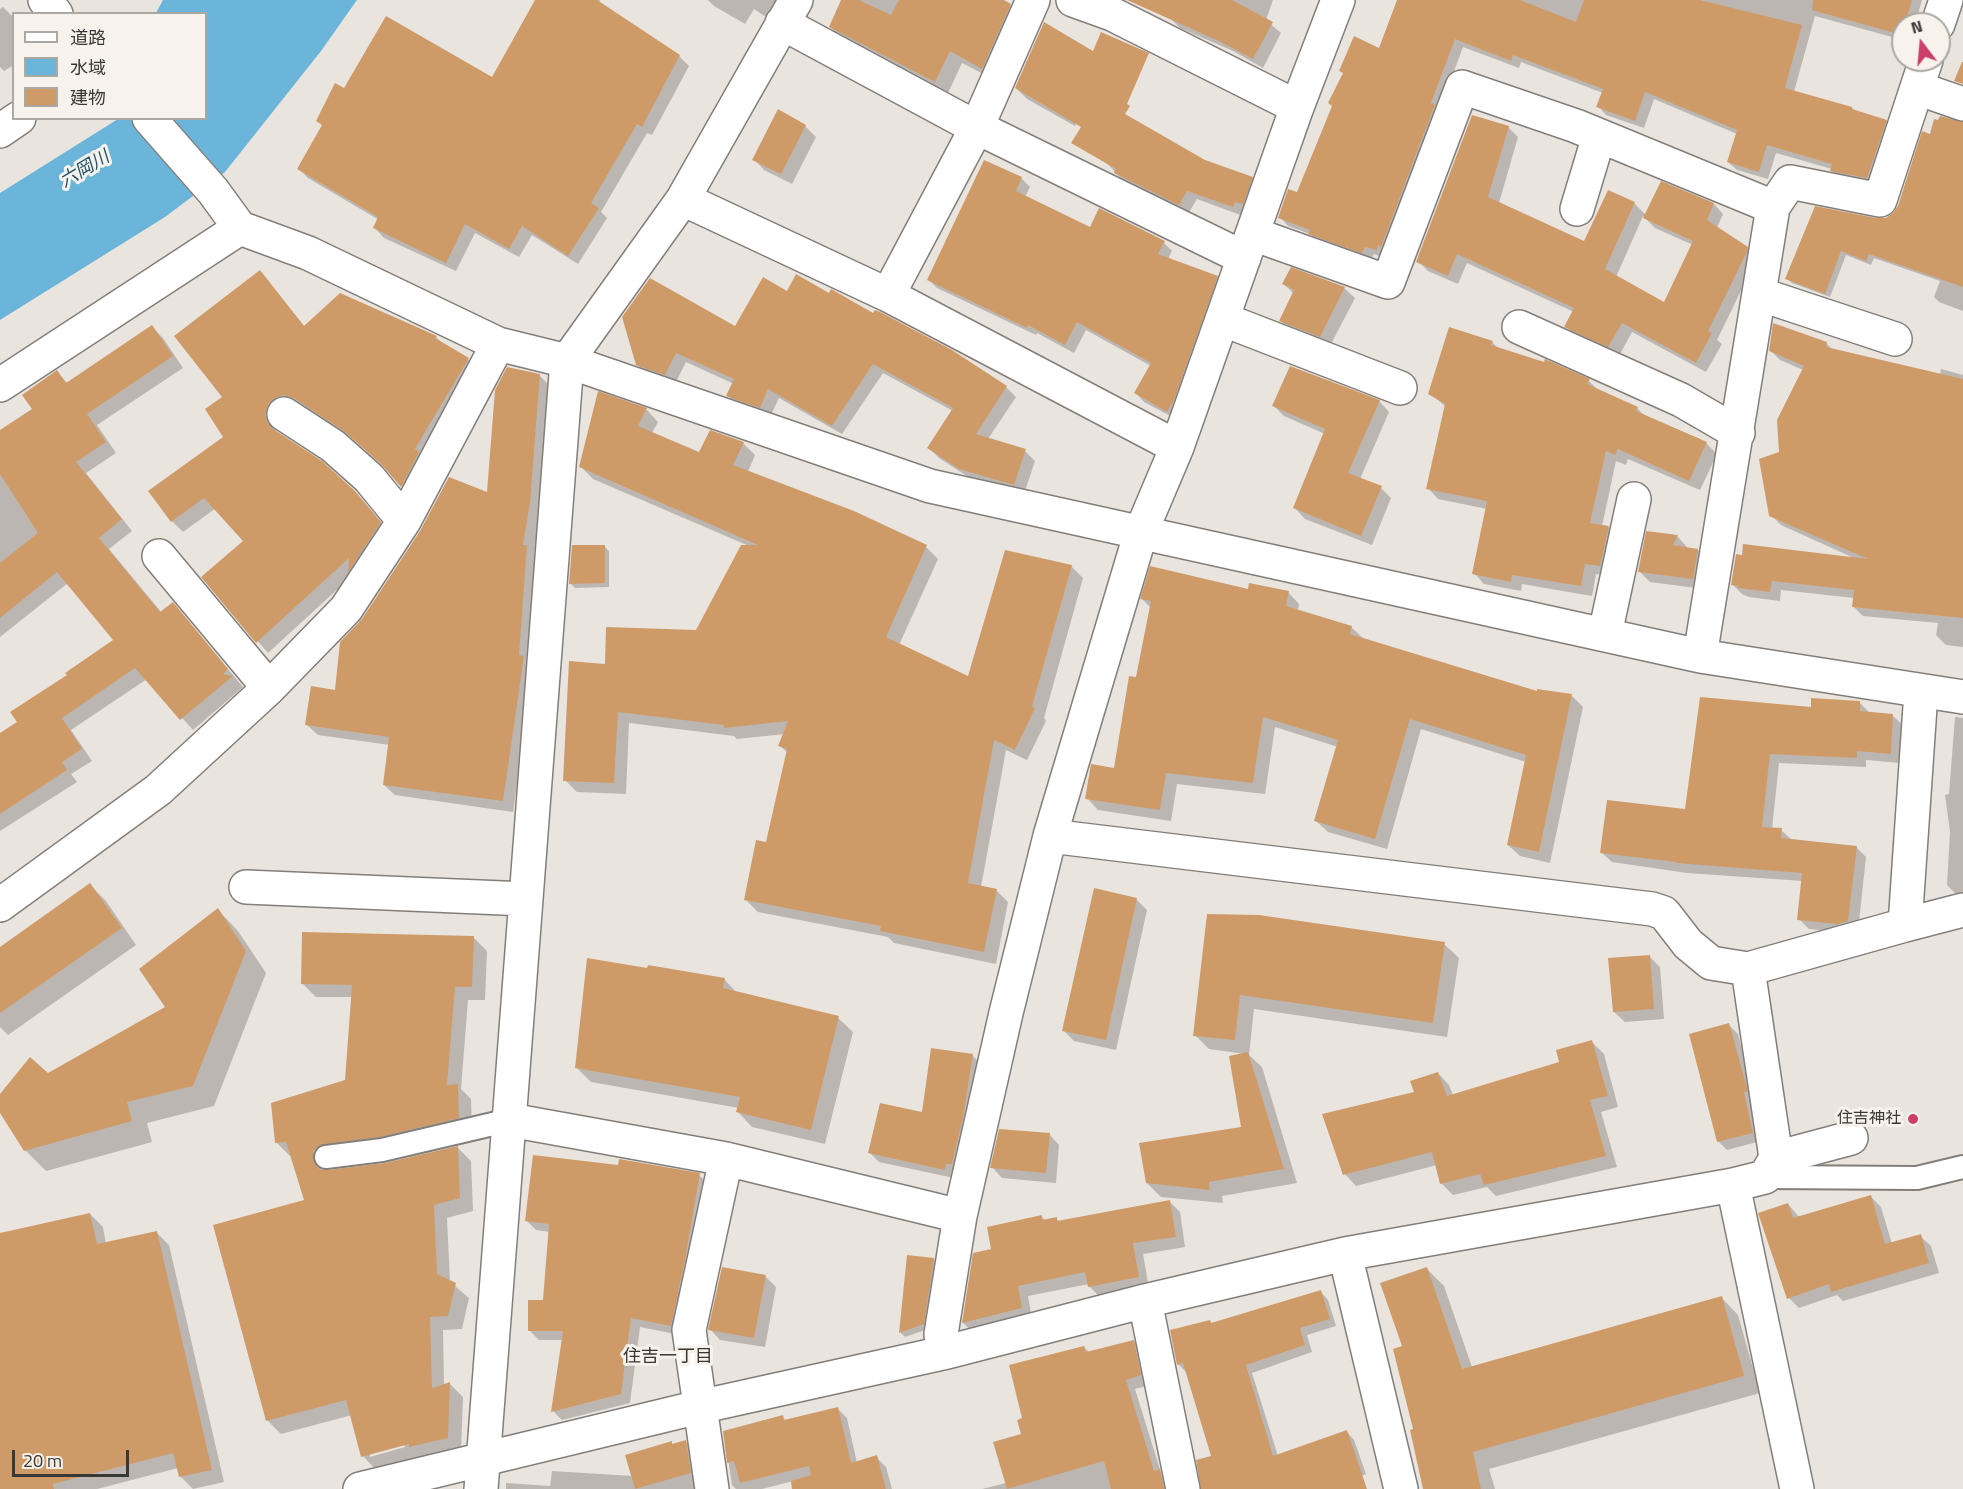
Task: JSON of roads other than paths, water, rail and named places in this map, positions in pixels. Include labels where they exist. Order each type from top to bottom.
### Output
[{"type":"street","points":[[45,0],[54,12]]},
{"type":"street","points":[[888,295],[977,127],[1034,0]]},
{"type":"street","points":[[1073,0],[1112,14],[1297,107]]},
{"type":"street","points":[[943,1353],[941,1334],[960,1216],[1006,1013],[1050,836],[1141,532],[1177,447],[1297,107],[1338,0]]},
{"type":"street","points":[[482,1474],[567,361],[683,199],[789,12],[977,127],[1249,246],[1388,282],[1462,87],[1599,136],[1773,207]]},
{"type":"street","points":[[1700,656],[1773,207],[1790,182],[1880,200],[1922,74],[1963,104]]},
{"type":"street","points":[[0,131],[16,120]]},
{"type":"street","points":[[151,120],[213,191],[240,228],[308,253],[498,344],[567,361],[930,486],[1700,656],[1963,697]]},
{"type":"street","points":[[1577,209],[1599,136]]},
{"type":"street","points":[[683,199],[888,295],[1177,447]]},
{"type":"street","points":[[0,385],[240,228]]},
{"type":"street","points":[[1759,294],[1895,339]]},
{"type":"street","points":[[1222,319],[1400,388]]},
{"type":"street","points":[[1519,327],[1681,400],[1738,433]]},
{"type":"street","points":[[0,905],[158,790],[269,688],[346,609],[404,521],[498,344]]},
{"type":"street","points":[[284,414],[333,446],[369,478],[404,521]]},
{"type":"street","points":[[1605,634],[1634,499]]},
{"type":"street","points":[[159,556],[269,688]]},
{"type":"street","points":[[1905,925],[1921,692]]},
{"type":"street","points":[[1050,836],[1652,909],[1664,913],[1688,944],[1711,963],[1748,969],[1963,910]]},
{"type":"street","points":[[246,887],[526,899]]},
{"type":"street","points":[[1748,969],[1771,1167]]},
{"type":"street","points":[[510,1120],[726,1159],[960,1216]]},
{"type":"street","points":[[360,1489],[482,1474],[699,1407],[943,1353],[1145,1301],[1345,1254],[1733,1185],[1771,1167],[1851,1138]]},
{"type":"street","points":[[712,1489],[689,1330],[726,1159]]},
{"type":"street","points":[[1733,1185],[1797,1489]]},
{"type":"street","points":[[1345,1254],[1401,1489]]},
{"type":"street","points":[[1145,1301],[1183,1489]]},
{"type":"lane","points":[[326,1158],[382,1150],[510,1120]]},
{"type":"lane","points":[[1771,1167],[1917,1178],[1963,1167]]},
{"type":"water","name":"六岡川","points":[[163,0],[357,0],[321,51],[225,172],[165,217],[0,320],[0,193],[116,120],[207,120],[207,12],[157,12]]},
{"type":"place","name":"住吉神社","points":[[1913,1119]]},
{"type":"district","name":"住吉一丁目","points":[[668,1358]]}]
